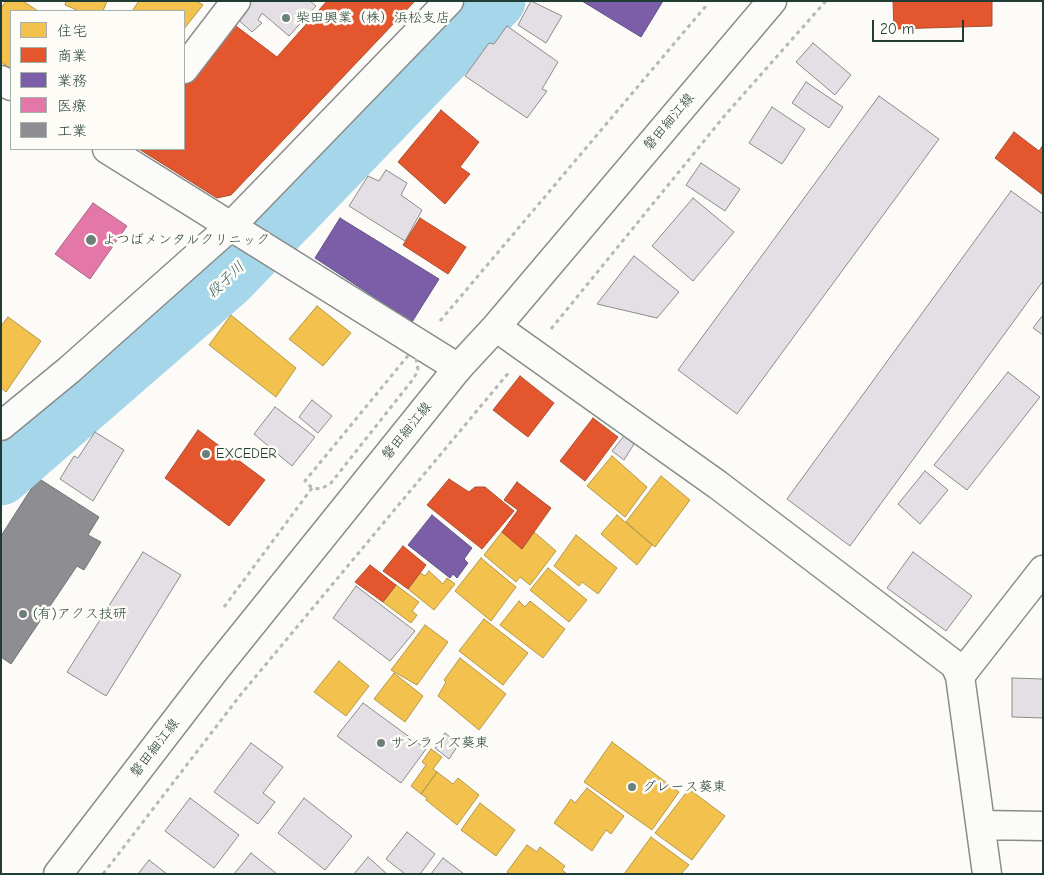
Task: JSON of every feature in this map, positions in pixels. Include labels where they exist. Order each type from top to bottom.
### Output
[{"type":"street","points":[[185,68],[236,1]]},
{"type":"street","points":[[1,426],[242,232],[449,1]]},
{"type":"street","name":"磐田細江線","points":[[58,874],[214,671],[458,368],[496,327],[772,1]]},
{"type":"street","points":[[116,151],[458,368]]},
{"type":"street","points":[[496,327],[718,485],[955,665],[960,676],[987,874]]},
{"type":"street","points":[[960,676],[1043,570]]},
{"type":"street","points":[[980,825],[1043,826]]},
{"type":"path","points":[[438,323],[704,7],[706,1]]},
{"type":"path","points":[[103,874],[242,693],[528,350]]},
{"type":"path","points":[[411,352],[416,358],[418,370],[414,378],[331,483],[321,489],[312,488],[305,481],[318,466],[411,352]]},
{"type":"building: 住宅","points":[[6,1],[23,1],[36,10],[10,10],[10,68],[1,62],[1,8]]},
{"type":"building: 住宅","points":[[66,1],[107,1],[103,10],[77,10],[65,5]]},
{"type":"building: 住宅","points":[[139,1],[197,1],[203,5],[185,28],[185,10],[133,10]]},
{"type":"building: 住宅","points":[[317,306],[351,333],[323,366],[289,339]]},
{"type":"building: 住宅","points":[[231,315],[296,368],[276,397],[209,345]]},
{"type":"building: 住宅","points":[[8,317],[41,341],[6,392],[1,388],[1,326]]},
{"type":"building: 住宅","points":[[612,456],[647,487],[625,517],[587,486]]},
{"type":"building: 住宅","points":[[661,476],[690,500],[655,547],[626,522]]},
{"type":"building: 住宅","points":[[617,515],[652,545],[637,565],[601,534]]},
{"type":"building: 住宅","points":[[502,532],[522,549],[534,532],[556,551],[530,585],[520,577],[516,582],[484,555]]},
{"type":"building: 住宅","points":[[576,535],[617,568],[598,594],[582,582],[579,586],[554,566]]},
{"type":"building: 住宅","points":[[481,558],[516,587],[491,621],[455,591]]},
{"type":"building: 住宅","points":[[548,568],[587,600],[569,622],[530,590]]},
{"type":"building: 住宅","points":[[429,571],[443,584],[447,578],[455,584],[434,610],[408,589],[420,573],[425,576]]},
{"type":"building: 住宅","points":[[396,585],[419,602],[412,611],[417,615],[411,623],[383,602]]},
{"type":"building: 住宅","points":[[519,601],[525,607],[530,601],[565,629],[543,658],[500,625]]},
{"type":"building: 住宅","points":[[484,619],[528,653],[503,685],[459,651]]},
{"type":"building: 住宅","points":[[425,625],[448,642],[417,685],[391,670]]},
{"type":"building: 住宅","points":[[460,658],[506,694],[479,730],[438,696],[446,682],[444,680]]},
{"type":"building: 住宅","points":[[339,661],[369,686],[346,716],[314,692]]},
{"type":"building: 住宅","points":[[394,673],[423,696],[405,722],[374,699]]},
{"type":"building: 住宅","name":"グレース葵東","points":[[612,742],[679,792],[652,830],[584,782]]},
{"type":"building: 住宅","points":[[431,749],[442,757],[433,769],[437,772],[421,794],[411,786],[426,765],[422,762]]},
{"type":"building: 住宅","points":[[437,772],[453,784],[458,778],[479,795],[457,825],[421,794]]},
{"type":"building: 住宅","points":[[587,788],[624,816],[611,834],[606,830],[592,851],[554,823],[571,799],[575,803]]},
{"type":"building: 住宅","points":[[689,789],[725,816],[692,860],[655,833]]},
{"type":"building: 住宅","points":[[480,803],[515,830],[496,856],[461,830]]},
{"type":"building: 住宅","points":[[651,837],[689,865],[681,874],[624,874]]},
{"type":"building: 住宅","points":[[527,845],[537,852],[540,847],[565,866],[562,870],[567,874],[510,874],[507,872]]},
{"type":"building: 商業","points":[[327,1],[415,1],[231,195],[217,198],[141,150],[185,150],[185,85],[232,23],[277,57]]},
{"type":"building: 商業","points":[[893,1],[992,1],[992,26],[894,29]]},
{"type":"building: 商業","points":[[441,110],[479,142],[460,167],[470,174],[445,204],[398,162]]},
{"type":"building: 商業","points":[[1014,132],[1039,151],[1043,145],[1043,195],[995,158]]},
{"type":"building: 商業","points":[[420,218],[466,247],[448,274],[403,245]]},
{"type":"building: 商業","points":[[520,376],[554,403],[528,437],[493,410]]},
{"type":"building: 商業","points":[[593,418],[618,437],[585,481],[560,461]]},
{"type":"building: 商業","name":"EXCEDER","points":[[198,430],[265,480],[229,526],[165,478]]},
{"type":"building: 商業","points":[[449,479],[469,492],[475,487],[485,487],[514,511],[482,549],[427,505]]},
{"type":"building: 商業","points":[[517,482],[551,508],[522,549],[502,532],[518,510],[504,500]]},
{"type":"building: 商業","points":[[403,546],[426,565],[408,589],[383,571]]},
{"type":"building: 商業","points":[[370,565],[396,585],[383,602],[355,582]]},
{"type":"building: 業務","points":[[582,1],[663,1],[641,37]]},
{"type":"building: 業務","points":[[340,218],[439,279],[412,322],[315,258]]},
{"type":"building: 業務","points":[[432,515],[472,548],[464,559],[468,563],[457,578],[453,574],[450,578],[408,545]]},
{"type":"building: 医療","name":"よつばメンタルクリニック","points":[[93,203],[127,226],[90,279],[55,254]]},
{"type":"building: 工業","name":"(有)アクス技研","points":[[38,478],[99,517],[88,535],[101,542],[84,570],[77,566],[11,664],[1,657],[1,536]]},
{"type":"building: その他","name":"柴田興業（株）浜松支店","points":[[247,1],[310,1],[316,6],[289,36],[262,13],[258,20],[262,23],[252,32],[235,17]]},
{"type":"building: その他","points":[[531,1],[562,16],[546,43],[518,25]]},
{"type":"building: その他","points":[[507,26],[558,62],[542,89],[547,91],[527,118],[465,76],[489,43],[494,44]]},
{"type":"building: その他","points":[[813,43],[851,75],[835,95],[796,62]]},
{"type":"building: その他","points":[[806,82],[843,107],[829,128],[792,103]]},
{"type":"building: その他","points":[[879,96],[939,139],[737,414],[678,370]]},
{"type":"building: その他","points":[[772,107],[805,129],[782,164],[749,143]]},
{"type":"building: その他","points":[[701,163],[740,189],[725,211],[686,185]]},
{"type":"building: その他","points":[[386,170],[407,183],[401,195],[422,210],[405,241],[349,206],[368,176],[379,181]]},
{"type":"building: その他","points":[[1011,191],[1043,214],[1043,281],[850,546],[787,499]]},
{"type":"building: その他","points":[[693,198],[734,232],[693,281],[652,246]]},
{"type":"building: その他","points":[[634,256],[679,292],[657,318],[597,304]]},
{"type":"building: その他","points":[[1043,315],[1043,335],[1033,328]]},
{"type":"building: その他","points":[[1008,372],[1040,397],[967,490],[934,465]]},
{"type":"building: その他","points":[[312,400],[332,416],[318,433],[299,417]]},
{"type":"building: その他","points":[[275,407],[315,437],[292,466],[254,434]]},
{"type":"building: その他","points":[[95,432],[124,450],[93,501],[60,479],[74,456],[78,458]]},
{"type":"building: その他","points":[[624,436],[634,444],[624,460],[612,451]]},
{"type":"building: その他","points":[[925,471],[948,490],[920,524],[898,504]]},
{"type":"building: その他","points":[[143,552],[181,575],[106,696],[67,672]]},
{"type":"building: その他","points":[[913,552],[972,596],[946,631],[887,588]]},
{"type":"building: その他","points":[[356,586],[415,631],[390,661],[333,618]]},
{"type":"building: その他","points":[[1012,678],[1043,679],[1043,718],[1012,717]]},
{"type":"building: その他","name":"サンライズ葵東","points":[[363,703],[426,749],[401,783],[337,736]]},
{"type":"building: その他","points":[[445,733],[459,744],[449,759],[435,748]]},
{"type":"building: その他","points":[[251,743],[283,767],[263,793],[275,802],[258,824],[214,792]]},
{"type":"building: その他","points":[[190,798],[239,835],[214,868],[165,831]]},
{"type":"building: その他","points":[[304,798],[352,836],[325,870],[278,833]]},
{"type":"building: その他","points":[[407,832],[435,854],[420,874],[405,874],[386,859]]},
{"type":"building: その他","points":[[251,853],[277,874],[234,874]]},
{"type":"building: その他","points":[[368,857],[387,874],[354,874]]},
{"type":"building: その他","points":[[443,858],[464,874],[431,874]]},
{"type":"building: その他","points":[[149,860],[167,874],[138,874]]},
{"type":"waterway","name":"段子川","points":[[1,478],[229,280],[498,1]]},
{"type":"place","name":"柴田興業（株）浜松支店","points":[[286,18]]},
{"type":"place","name":"よつばメンタルクリニック","points":[[91,240]]},
{"type":"place","name":"EXCEDER","points":[[206,454]]},
{"type":"place","name":"(有)アクス技研","points":[[23,614]]},
{"type":"place","name":"サンライズ葵東","points":[[381,743]]},
{"type":"place","name":"グレース葵東","points":[[632,787]]}]
